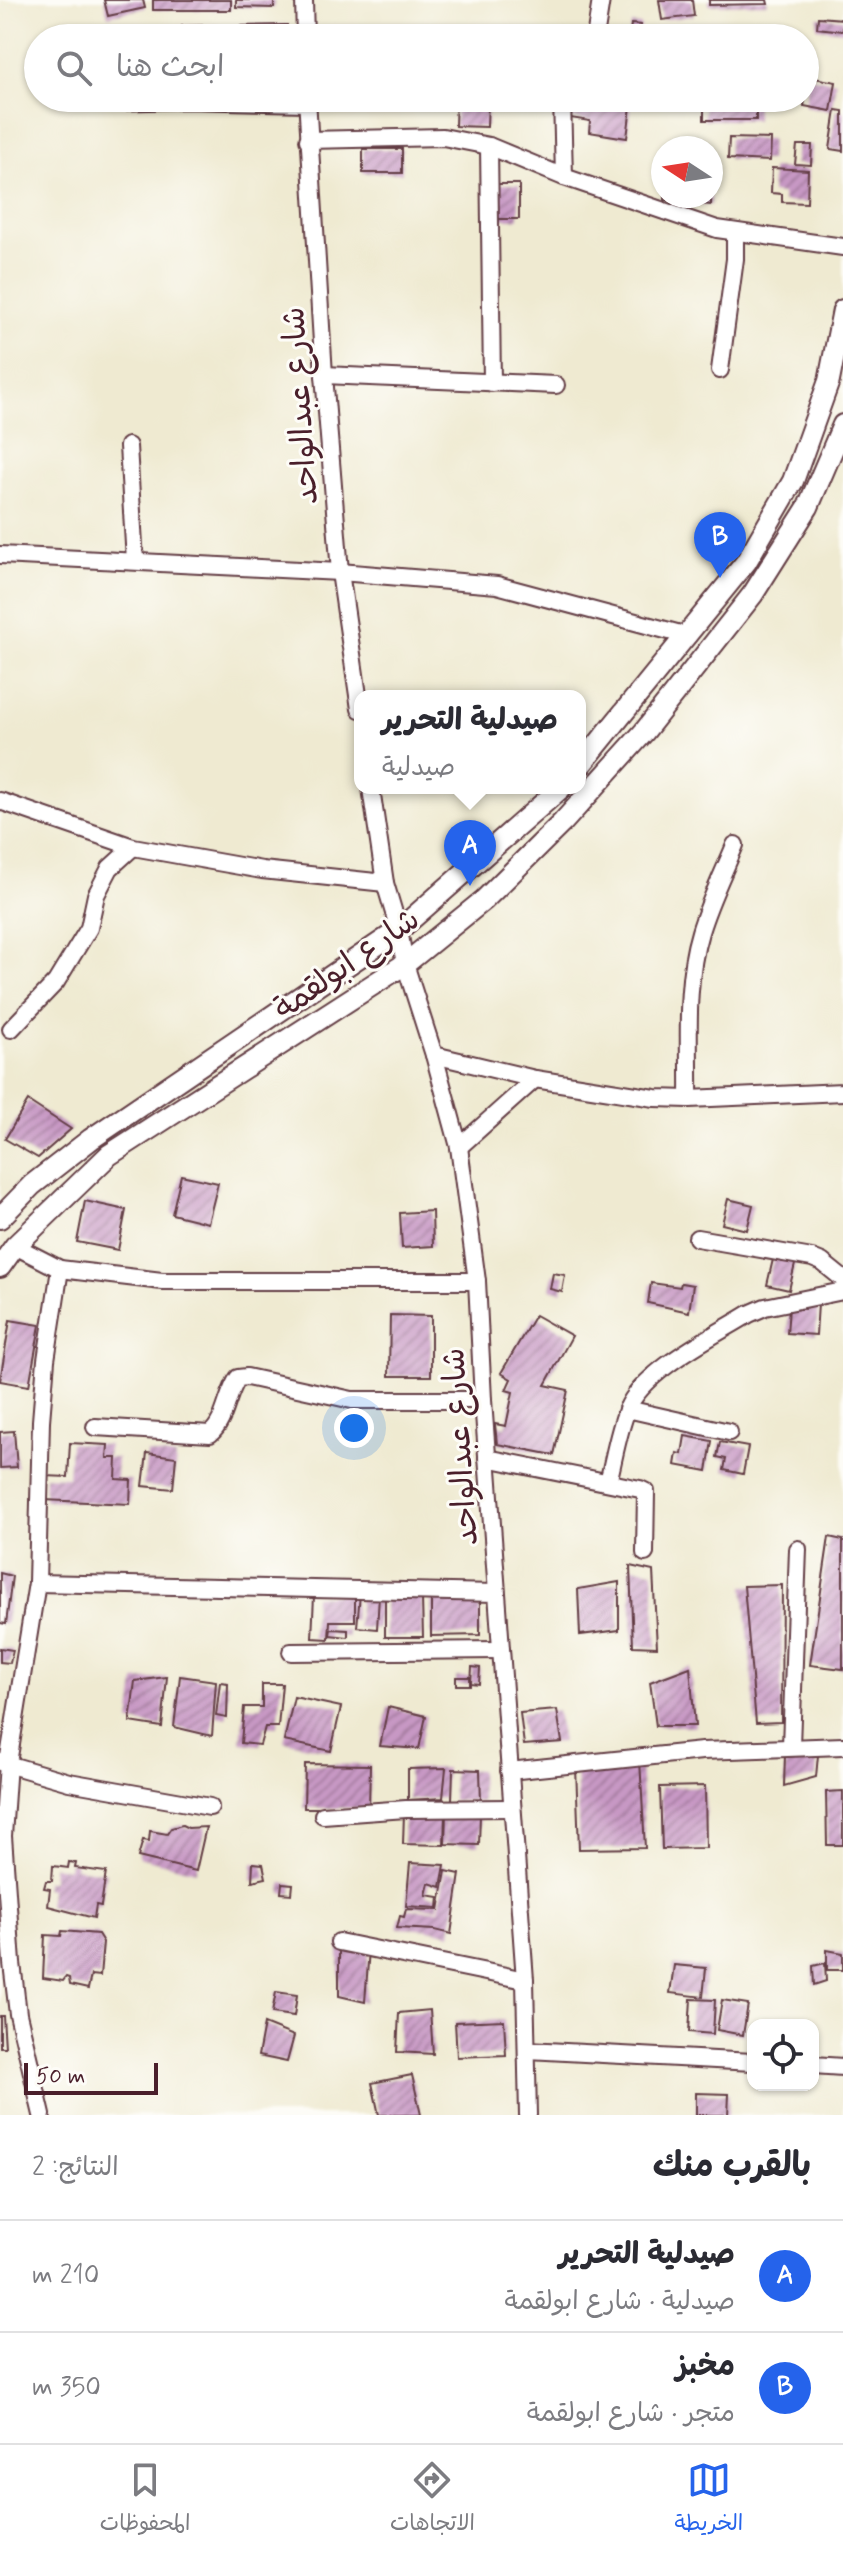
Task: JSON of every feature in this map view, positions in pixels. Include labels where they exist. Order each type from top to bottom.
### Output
[{"type":"street","points":[[304,0],[305,24]]},
{"type":"street","points":[[597,24],[601,0]]},
{"type":"street","name":"شارع عبدالواحد","points":[[307,112],[340,572],[357,690]]},
{"type":"street","points":[[562,112],[564,177]]},
{"type":"street","points":[[308,140],[443,137],[489,146],[564,177],[735,233],[843,247]]},
{"type":"street","points":[[489,146],[492,383]]},
{"type":"street","points":[[720,370],[735,259],[735,233]]},
{"type":"street","points":[[586,759],[746,562],[793,481],[829,381],[843,310]]},
{"type":"street","points":[[324,375],[556,385]]},
{"type":"street","name":"شارع ابولقمة","points":[[0,1267],[15,1246],[109,1155],[405,964],[484,900],[563,822],[671,700],[753,594],[808,507],[843,425]]},
{"type":"street","points":[[128,446],[135,561]]},
{"type":"street","points":[[0,555],[340,572],[497,585],[688,636]]},
{"type":"street","name":"شارع عبدالواحد","points":[[372,794],[385,883],[405,964],[459,1147],[477,1281],[496,1593],[525,1980],[528,2115]]},
{"type":"street","name":"شارع ابولقمة","points":[[0,1218],[32,1185],[91,1139],[399,930],[554,794]]},
{"type":"street","points":[[0,801],[133,847],[248,868],[385,883]]},
{"type":"street","points":[[689,1099],[690,988],[694,960],[700,932],[735,845]]},
{"type":"street","points":[[11,1029],[56,982],[89,928],[96,895],[110,868],[133,847]]},
{"type":"street","points":[[434,1055],[535,1079],[655,1098],[843,1092]]},
{"type":"street","points":[[459,1147],[535,1079]]},
{"type":"street","points":[[697,1238],[812,1258],[843,1279]]},
{"type":"street","points":[[15,1246],[60,1269],[162,1281],[477,1281]]},
{"type":"street","points":[[42,2115],[18,2014],[12,1963],[3,1836],[4,1763],[37,1583],[41,1421],[46,1360],[60,1269]]},
{"type":"street","points":[[608,1482],[627,1409],[638,1390],[652,1376],[749,1314],[765,1307],[843,1291]]},
{"type":"street","points":[[95,1427],[210,1434],[218,1428],[238,1378],[247,1377],[352,1400],[483,1400]]},
{"type":"street","points":[[627,1409],[729,1432]]},
{"type":"street","points":[[487,1458],[646,1492],[645,1553]]},
{"type":"street","points":[[791,1746],[798,1549]]},
{"type":"street","points":[[37,1583],[496,1593]]},
{"type":"street","points":[[291,1652],[500,1650]]},
{"type":"street","points":[[509,1771],[702,1751],[843,1746]]},
{"type":"street","points":[[4,1763],[69,1782],[210,1807]]},
{"type":"street","points":[[323,1815],[406,1809],[511,1808]]},
{"type":"street","points":[[339,1942],[525,1980]]},
{"type":"street","points":[[528,2050],[747,2062]]},
{"type":"street","points":[[819,2065],[843,2067]]},
{"type":"building","points":[[104,0],[143,0],[145,8],[108,16]]},
{"type":"building","points":[[153,0],[231,0],[231,10],[153,10]]},
{"type":"building","points":[[236,0],[274,0],[274,8],[236,7]]},
{"type":"building","points":[[659,0],[692,0],[694,16],[662,20]]},
{"type":"building","points":[[709,0],[767,0],[768,4],[709,5]]},
{"type":"building","points":[[818,17],[843,19],[843,31],[819,28]]},
{"type":"building","points":[[819,79],[836,82],[831,111],[819,109]]},
{"type":"building","points":[[836,110],[843,111],[843,151],[830,149]]},
{"type":"building","points":[[456,112],[488,112],[487,127],[455,126]]},
{"type":"building","points":[[565,112],[630,112],[627,138],[589,132],[590,121],[564,117]]},
{"type":"building","points":[[704,112],[756,112],[756,120],[704,120]]},
{"type":"building","points":[[729,138],[771,139],[770,161],[728,159]]},
{"type":"building","points":[[797,145],[812,145],[811,165],[795,164]]},
{"type":"building","points":[[363,149],[402,149],[402,173],[363,173]]},
{"type":"building","points":[[772,168],[808,170],[807,203],[782,202],[782,194],[771,193]]},
{"type":"building","points":[[497,184],[519,184],[519,219],[497,219]]},
{"type":"building","points":[[28,1101],[71,1129],[38,1158],[5,1139]]},
{"type":"building","points":[[181,1175],[218,1183],[208,1223],[172,1214]]},
{"type":"building","points":[[728,1199],[753,1205],[747,1230],[722,1224]]},
{"type":"building","points":[[85,1201],[126,1210],[118,1250],[77,1242]]},
{"type":"building","points":[[432,1211],[433,1246],[402,1248],[400,1213]]},
{"type":"building","points":[[774,1255],[796,1260],[789,1290],[767,1285]]},
{"type":"building","points":[[553,1273],[565,1275],[562,1292],[550,1289]]},
{"type":"building","points":[[651,1283],[680,1287],[681,1283],[693,1285],[689,1312],[648,1303]]},
{"type":"building","points":[[805,1303],[818,1304],[816,1335],[787,1333],[789,1308],[805,1309]]},
{"type":"building","points":[[390,1315],[431,1316],[431,1376],[389,1376]]},
{"type":"building","points":[[535,1315],[572,1336],[545,1385],[568,1390],[554,1455],[497,1444],[495,1424],[506,1426],[513,1392],[506,1390],[511,1379],[501,1373]]},
{"type":"building","points":[[10,1320],[40,1325],[29,1386],[0,1381]]},
{"type":"building","points":[[14,1431],[17,1467],[0,1468],[0,1432]]},
{"type":"building","points":[[685,1436],[712,1441],[707,1471],[675,1465],[677,1453],[682,1454]]},
{"type":"building","points":[[720,1442],[748,1447],[743,1474],[724,1470],[726,1459],[717,1457]]},
{"type":"building","points":[[70,1443],[108,1445],[107,1458],[117,1458],[116,1479],[131,1480],[130,1504],[44,1500],[45,1476],[68,1477]]},
{"type":"building","points":[[147,1453],[176,1457],[173,1489],[143,1486]]},
{"type":"building","points":[[829,1537],[843,1540],[843,1669],[810,1665]]},
{"type":"building","points":[[630,1566],[653,1571],[657,1647],[633,1646]]},
{"type":"building","points":[[0,1573],[12,1576],[6,1624],[0,1623]]},
{"type":"building","points":[[619,1582],[619,1630],[580,1635],[578,1589]]},
{"type":"building","points":[[782,1585],[781,1722],[756,1723],[744,1586]]},
{"type":"building","points":[[355,1593],[355,1621],[330,1621],[329,1639],[312,1638],[314,1596]]},
{"type":"building","points":[[360,1594],[379,1596],[377,1629],[357,1627]]},
{"type":"building","points":[[422,1598],[423,1637],[385,1637],[385,1599]]},
{"type":"building","points":[[431,1598],[480,1598],[480,1635],[431,1636]]},
{"type":"building","points":[[331,1629],[348,1630],[348,1637],[330,1635]]},
{"type":"building","points":[[0,1648],[13,1650],[10,1663],[0,1662]]},
{"type":"building","points":[[472,1667],[480,1668],[479,1684],[471,1683]]},
{"type":"building","points":[[690,1667],[695,1726],[656,1726],[650,1682]]},
{"type":"building","points":[[180,1676],[216,1681],[212,1736],[174,1727]]},
{"type":"building","points":[[167,1677],[162,1727],[130,1722],[135,1681]]},
{"type":"building","points":[[456,1677],[470,1677],[470,1685],[456,1685]]},
{"type":"building","points":[[220,1682],[228,1683],[227,1718],[216,1716]]},
{"type":"building","points":[[262,1684],[282,1684],[278,1727],[265,1727],[260,1745],[241,1743],[244,1707],[262,1707]]},
{"type":"building","points":[[294,1697],[341,1707],[331,1751],[284,1741]]},
{"type":"building","points":[[388,1707],[426,1716],[419,1749],[380,1746]]},
{"type":"building","points":[[557,1710],[562,1742],[524,1745],[520,1713]]},
{"type":"building","points":[[785,1755],[818,1755],[816,1777],[784,1786]]},
{"type":"building","points":[[640,1760],[645,1848],[579,1849],[576,1767]]},
{"type":"building","points":[[305,1764],[370,1765],[369,1808],[304,1808]]},
{"type":"building","points":[[446,1768],[443,1798],[408,1800],[408,1769]]},
{"type":"building","points":[[453,1769],[480,1770],[481,1802],[452,1800]]},
{"type":"building","points":[[705,1786],[706,1848],[662,1849],[660,1787]]},
{"type":"building","points":[[843,1791],[843,1845],[827,1845],[826,1792]]},
{"type":"building","points":[[404,1813],[445,1814],[444,1845],[403,1844]]},
{"type":"building","points":[[446,1813],[480,1814],[479,1845],[445,1844]]},
{"type":"building","points":[[182,1825],[188,1828],[206,1827],[196,1871],[138,1857],[143,1840],[149,1841],[150,1831],[167,1834],[171,1828]]},
{"type":"building","points":[[69,1862],[76,1863],[75,1868],[106,1872],[101,1906],[96,1905],[94,1918],[48,1906],[50,1889],[44,1888],[46,1881],[52,1881],[53,1866],[68,1868]]},
{"type":"building","points":[[253,1863],[263,1864],[266,1878],[252,1881]]},
{"type":"building","points":[[410,1863],[445,1865],[441,1887],[429,1883],[426,1895],[439,1897],[438,1908],[406,1906]]},
{"type":"building","points":[[446,1871],[460,1874],[451,1934],[397,1928],[400,1916],[404,1917],[406,1909],[439,1910]]},
{"type":"building","points":[[282,1883],[293,1884],[292,1894],[281,1893]]},
{"type":"building","points":[[62,1931],[98,1934],[103,1942],[100,1976],[91,1975],[88,1989],[70,1985],[66,1977],[63,1981],[43,1978],[45,1935],[61,1936]]},
{"type":"building","points":[[339,1942],[369,1949],[365,2002],[339,1996]]},
{"type":"building","points":[[827,1950],[843,1953],[843,1970],[827,1970]]},
{"type":"building","points":[[825,1963],[826,1981],[814,1985],[813,1966]]},
{"type":"building","points":[[674,1965],[706,1968],[703,1997],[670,1993]]},
{"type":"building","points":[[276,1992],[297,1995],[294,2016],[272,2013]]},
{"type":"building","points":[[691,1999],[715,2000],[713,2034],[689,2032]]},
{"type":"building","points":[[722,2000],[748,2004],[743,2035],[717,2030]]},
{"type":"building","points":[[430,2010],[433,2054],[397,2052],[399,2013]]},
{"type":"building","points":[[0,2016],[3,2016],[5,2047],[0,2047]]},
{"type":"building","points":[[504,2020],[506,2055],[457,2057],[455,2022]]},
{"type":"building","points":[[264,2024],[294,2036],[287,2062],[258,2056]]},
{"type":"building","points":[[412,2075],[421,2115],[379,2115],[372,2083]]},
{"type":"building","points":[[696,2093],[729,2094],[728,2115],[696,2115]]},
{"type":"place","name":"مخبز","points":[[720,578]]},
{"type":"place","name":"صيدلية التحرير","points":[[470,886]]}]
